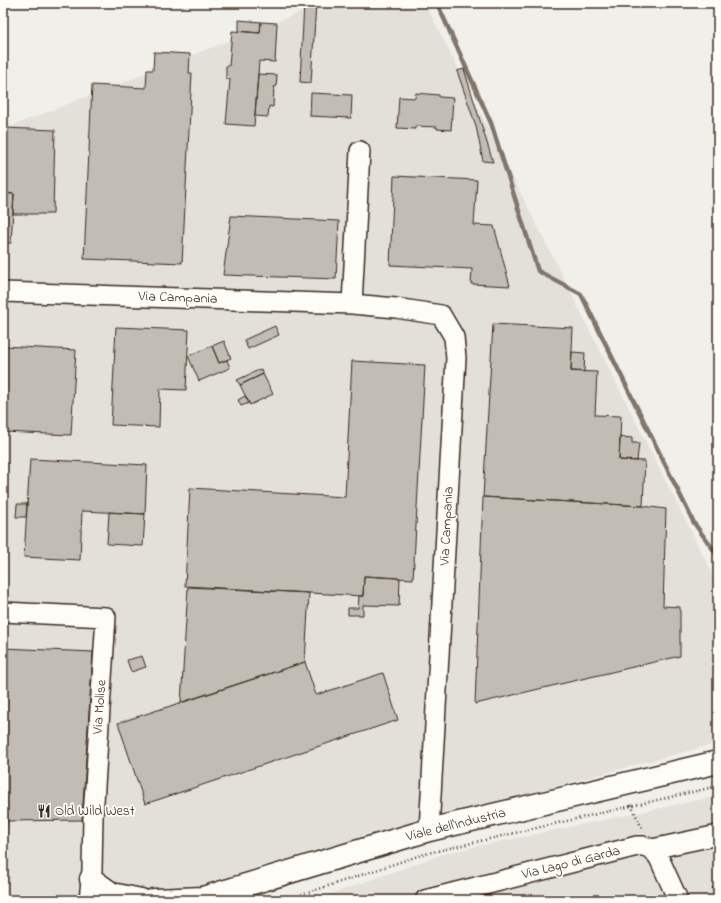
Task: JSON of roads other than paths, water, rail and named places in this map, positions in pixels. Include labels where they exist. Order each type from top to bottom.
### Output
[{"type":"main road","name":"Viale dell'Industria","points":[[154,900],[200,899],[429,830],[718,762]]},
{"type":"main road","points":[[90,890],[141,900]]},
{"type":"street","points":[[352,304],[360,151]]},
{"type":"street","name":"Via Campania","points":[[3,292],[352,304],[396,308],[441,315],[454,337],[456,358],[429,830]]},
{"type":"street","name":"Via Molise","points":[[3,612],[106,617],[93,817],[90,890]]},
{"type":"street","name":"Via Lago di Garda","points":[[424,900],[637,846],[644,846],[652,849],[718,835]]},
{"type":"street","points":[[652,849],[659,858],[678,900]]},
{"type":"waterway","points":[[437,3],[491,123],[538,271],[581,294],[694,523],[718,556]]},
{"type":"place","name":"Old Wild West","points":[[44,811]]}]
